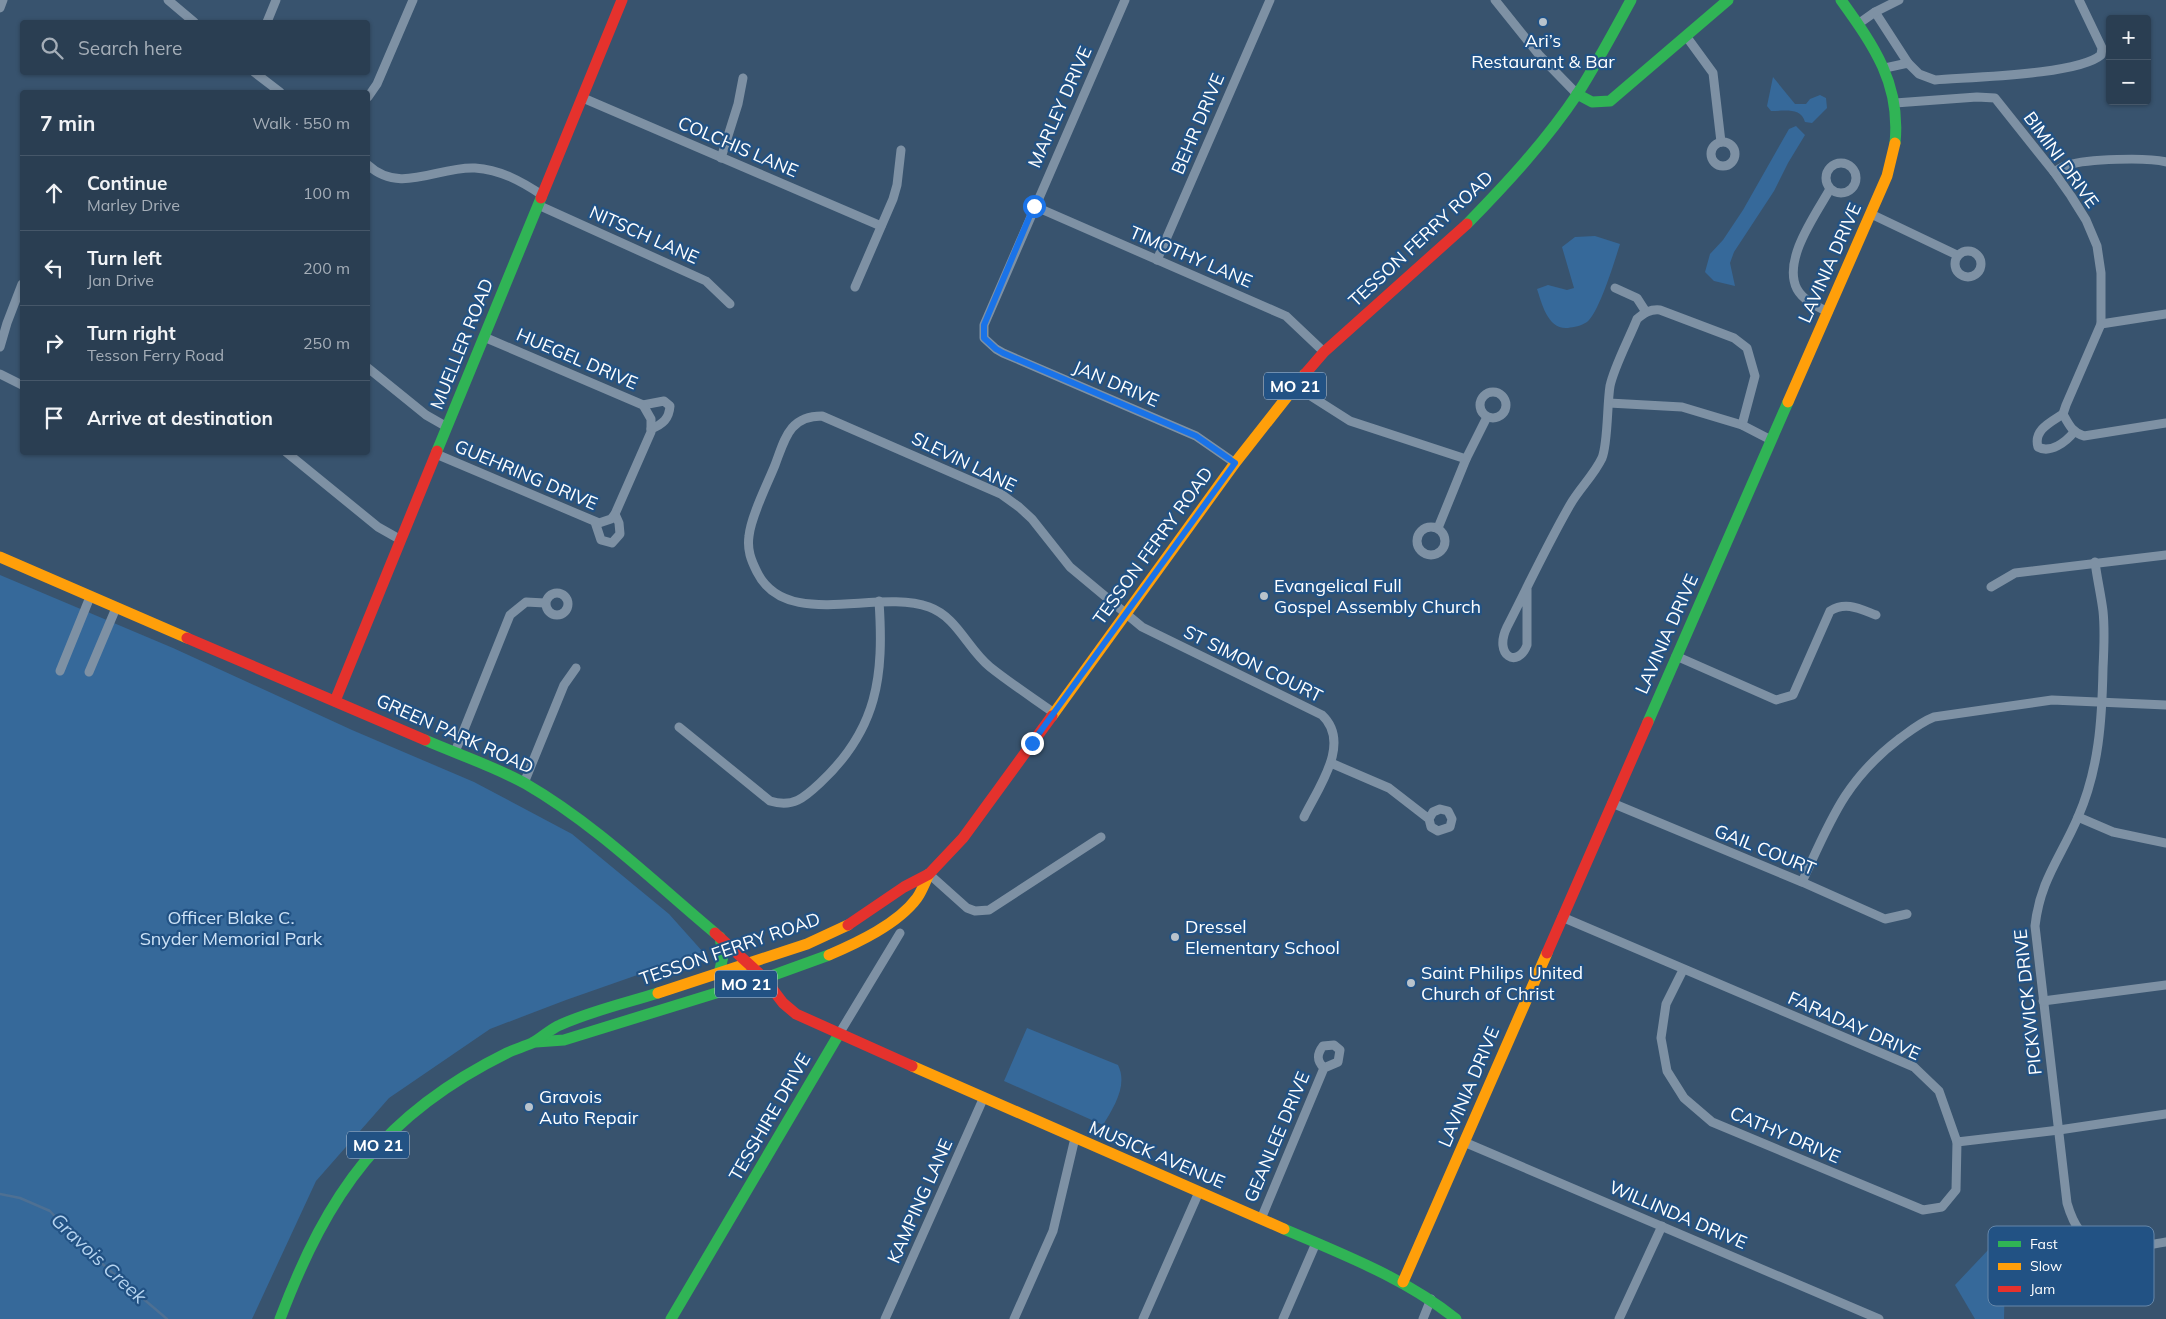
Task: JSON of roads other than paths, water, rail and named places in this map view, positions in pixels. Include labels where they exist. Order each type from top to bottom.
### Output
[{"type":"street","points":[[0,8],[3,0]]},
{"type":"street","points":[[168,0],[192,20]]},
{"type":"street","points":[[268,20],[276,0]]},
{"type":"street","points":[[370,94],[377,84],[413,0]]},
{"type":"street","name":"MUELLER ROAD","points":[[335,701],[622,0]]},
{"type":"street","name":"MARLEY DRIVE","points":[[984,338],[984,325],[1125,0]]},
{"type":"street","name":"BEHR DRIVE","points":[[1157,260],[1270,0]]},
{"type":"street","points":[[1495,0],[1540,56],[1576,94],[1592,103],[1599,104],[1610,101],[1728,0]]},
{"type":"street","name":"TESSON FERRY ROAD","points":[[535,1042],[564,1040],[764,978],[832,953],[871,933],[917,899],[930,874],[963,838],[1235,463],[1295,386],[1324,352],[1460,231],[1494,198],[1538,147],[1576,94],[1596,64],[1631,0]]},
{"type":"street","name":"LAVINIA DRIVE","points":[[1404,1282],[1676,656],[1871,214],[1892,161],[1896,133],[1895,103],[1885,68],[1841,0]]},
{"type":"street","points":[[1858,24],[1875,12],[1899,0]]},
{"type":"street","points":[[1875,12],[1908,63],[1919,74],[1935,80],[2066,69],[2091,61],[2101,55],[2102,48],[2079,0]]},
{"type":"street","points":[[1686,36],[1713,73],[1721,142]]},
{"type":"street","points":[[1885,68],[1908,63]]},
{"type":"street","points":[[258,75],[277,90]]},
{"type":"street","points":[[721,158],[738,104],[743,78]]},
{"type":"street","name":"BIMINI DRIVE","points":[[1895,103],[1976,97],[1995,98],[2054,172],[2086,220],[2097,246],[2101,274],[2101,324],[2063,414]]},
{"type":"street","name":"COLCHIS LANE","points":[[582,98],[881,226]]},
{"type":"street","points":[[855,287],[897,185],[901,150]]},
{"type":"street","points":[[2054,172],[2073,164],[2139,159],[2155,159],[2166,162]]},
{"type":"street","name":"NITSCH LANE","points":[[370,167],[377,174],[404,180],[473,168],[498,171],[522,182],[540,200],[706,281],[730,304]]},
{"type":"street","points":[[1828,312],[1805,299],[1797,289],[1793,275],[1796,253],[1830,189]]},
{"type":"street","name":"TIMOTHY LANE","points":[[1034,206],[1286,316],[1324,352]]},
{"type":"street","points":[[1871,214],[1957,255]]},
{"type":"street","points":[[0,347],[4,321],[20,288]]},
{"type":"street","points":[[1615,288],[1637,298],[1646,312]]},
{"type":"street","points":[[1526,587],[1527,646],[1524,653],[1512,657],[1506,654],[1502,648],[1502,637],[1526,587],[1570,504],[1602,457],[1610,385],[1637,319],[1646,312],[1652,309],[1660,310],[1734,338],[1747,348],[1755,376],[1742,425]]},
{"type":"street","points":[[2101,324],[2166,314]]},
{"type":"street","name":"HUEGEL DRIVE","points":[[484,337],[643,405],[651,418],[651,429]]},
{"type":"street","name":"JAN DRIVE","points":[[984,338],[1003,353],[1196,436],[1235,463]]},
{"type":"street","points":[[370,370],[426,415],[447,427]]},
{"type":"street","points":[[0,374],[20,384]]},
{"type":"street","points":[[1295,386],[1350,421],[1466,459]]},
{"type":"street","points":[[595,522],[601,540],[612,543],[620,534],[619,523],[615,514],[651,429],[666,421],[670,414],[670,406],[664,401],[643,405]]},
{"type":"street","points":[[1609,403],[1682,407],[1742,425],[1771,440]]},
{"type":"street","points":[[2071,428],[2070,437],[2050,449],[2044,450],[2038,447],[2036,440],[2038,432],[2063,414],[2071,428],[2084,436],[2166,423]]},
{"type":"street","name":"SLEVIN LANE","points":[[879,601],[794,603],[774,593],[761,581],[749,555],[751,526],[789,431],[799,420],[808,416],[822,416],[1001,494],[1032,519],[1070,567],[1090,586],[1126,614]]},
{"type":"street","points":[[1438,528],[1466,459],[1487,417]]},
{"type":"street","name":"GUEHRING DRIVE","points":[[436,454],[595,522],[605,522],[615,514]]},
{"type":"street","points":[[290,455],[378,527],[401,540]]},
{"type":"street","points":[[1991,586],[2015,573],[2166,555]]},
{"type":"street","name":"GREEN PARK ROAD","points":[[0,557],[524,783],[549,798],[589,827],[720,937],[764,978],[776,996],[790,1009],[839,1034]]},
{"type":"street","name":"PICKWICK DRIVE","points":[[2077,1226],[2071,1217],[2067,1203],[2035,926],[2038,904],[2044,884],[2078,817],[2093,777],[2100,742],[2103,613],[2095,562]]},
{"type":"street","points":[[60,671],[90,596]]},
{"type":"street","points":[[679,727],[770,801],[783,805],[795,802],[809,793],[834,770],[853,747],[863,727],[875,695],[880,670],[879,601],[912,602],[942,612],[953,623],[975,653],[989,666],[1054,713]]},
{"type":"street","points":[[455,752],[510,615],[526,602],[546,603]]},
{"type":"street","points":[[1676,656],[1776,700],[1793,695],[1830,611],[1838,606],[1848,605],[1876,615]]},
{"type":"street","points":[[89,672],[116,608]]},
{"type":"street","name":"ST SIMON COURT","points":[[1126,614],[1142,627],[1322,715],[1329,722],[1333,730],[1334,744],[1331,763],[1304,817]]},
{"type":"street","points":[[524,783],[564,685],[576,668]]},
{"type":"street","points":[[1802,882],[1841,800],[1857,777],[1879,755],[1922,722],[1934,717],[2045,701],[2166,705]]},
{"type":"street","points":[[1331,763],[1389,788],[1429,819]]},
{"type":"street","name":"GAIL COURT","points":[[1612,803],[1802,882],[1885,919],[1907,914]]},
{"type":"street","points":[[2078,817],[2113,832],[2166,843]]},
{"type":"street","points":[[930,874],[967,908],[975,911],[989,910],[1101,837]]},
{"type":"street","name":"TESSON FERRY ROAD","points":[[282,1314],[297,1272],[318,1226],[345,1184],[376,1147],[414,1112],[454,1082],[493,1060],[535,1042],[559,1024],[750,964],[831,934],[875,908],[904,887],[930,874]]},
{"type":"street","name":"FARADAY DRIVE","points":[[1562,917],[1914,1067],[1938,1091],[1957,1142]]},
{"type":"street","name":"TESSHIRE DRIVE","points":[[671,1319],[900,933]]},
{"type":"street","points":[[719,974],[723,956],[720,937]]},
{"type":"street","name":"CATHY DRIVE","points":[[1683,970],[1666,1004],[1662,1038],[1668,1071],[1684,1098],[1712,1122],[1923,1210],[1942,1207],[1956,1190],[1957,1142]]},
{"type":"street","points":[[2043,1001],[2166,985]]},
{"type":"street","name":"MUSICK AVENUE","points":[[839,1034],[1404,1282],[1431,1299],[1456,1319]]},
{"type":"street","name":"GEANLEE DRIVE","points":[[1261,1219],[1324,1068]]},
{"type":"street","name":"KAMPING LANE","points":[[885,1319],[984,1097]]},
{"type":"street","points":[[1957,1142],[2059,1130],[2166,1114]]},
{"type":"street","points":[[1014,1319],[1053,1231],[1075,1138]]},
{"type":"street","name":"WILLINDA DRIVE","points":[[1464,1142],[1879,1319]]},
{"type":"street","points":[[1143,1319],[1199,1192]]},
{"type":"street","points":[[1619,1319],[1662,1226]]},
{"type":"street","points":[[1283,1319],[1316,1242]]},
{"type":"street","points":[[1423,1319],[1431,1299]]},
{"type":"waterway","name":"Gravois Creek","points":[[0,1194],[20,1198],[50,1211],[86,1250],[167,1319]]},
{"type":"place","name":"Ari’s Restaurant & Bar","points":[[1543,22]]},
{"type":"place","name":"Evangelical Full Gospel Assembly Church","points":[[1264,596]]},
{"type":"place","name":"Dressel Elementary School","points":[[1175,937]]},
{"type":"place","name":"Saint Philips United Church of Christ","points":[[1411,983]]},
{"type":"place","name":"Gravois Auto Repair","points":[[529,1107]]},
{"type":"park label","name":"Officer Blake C. Snyder Memorial Park","points":[[231,928]]}]
